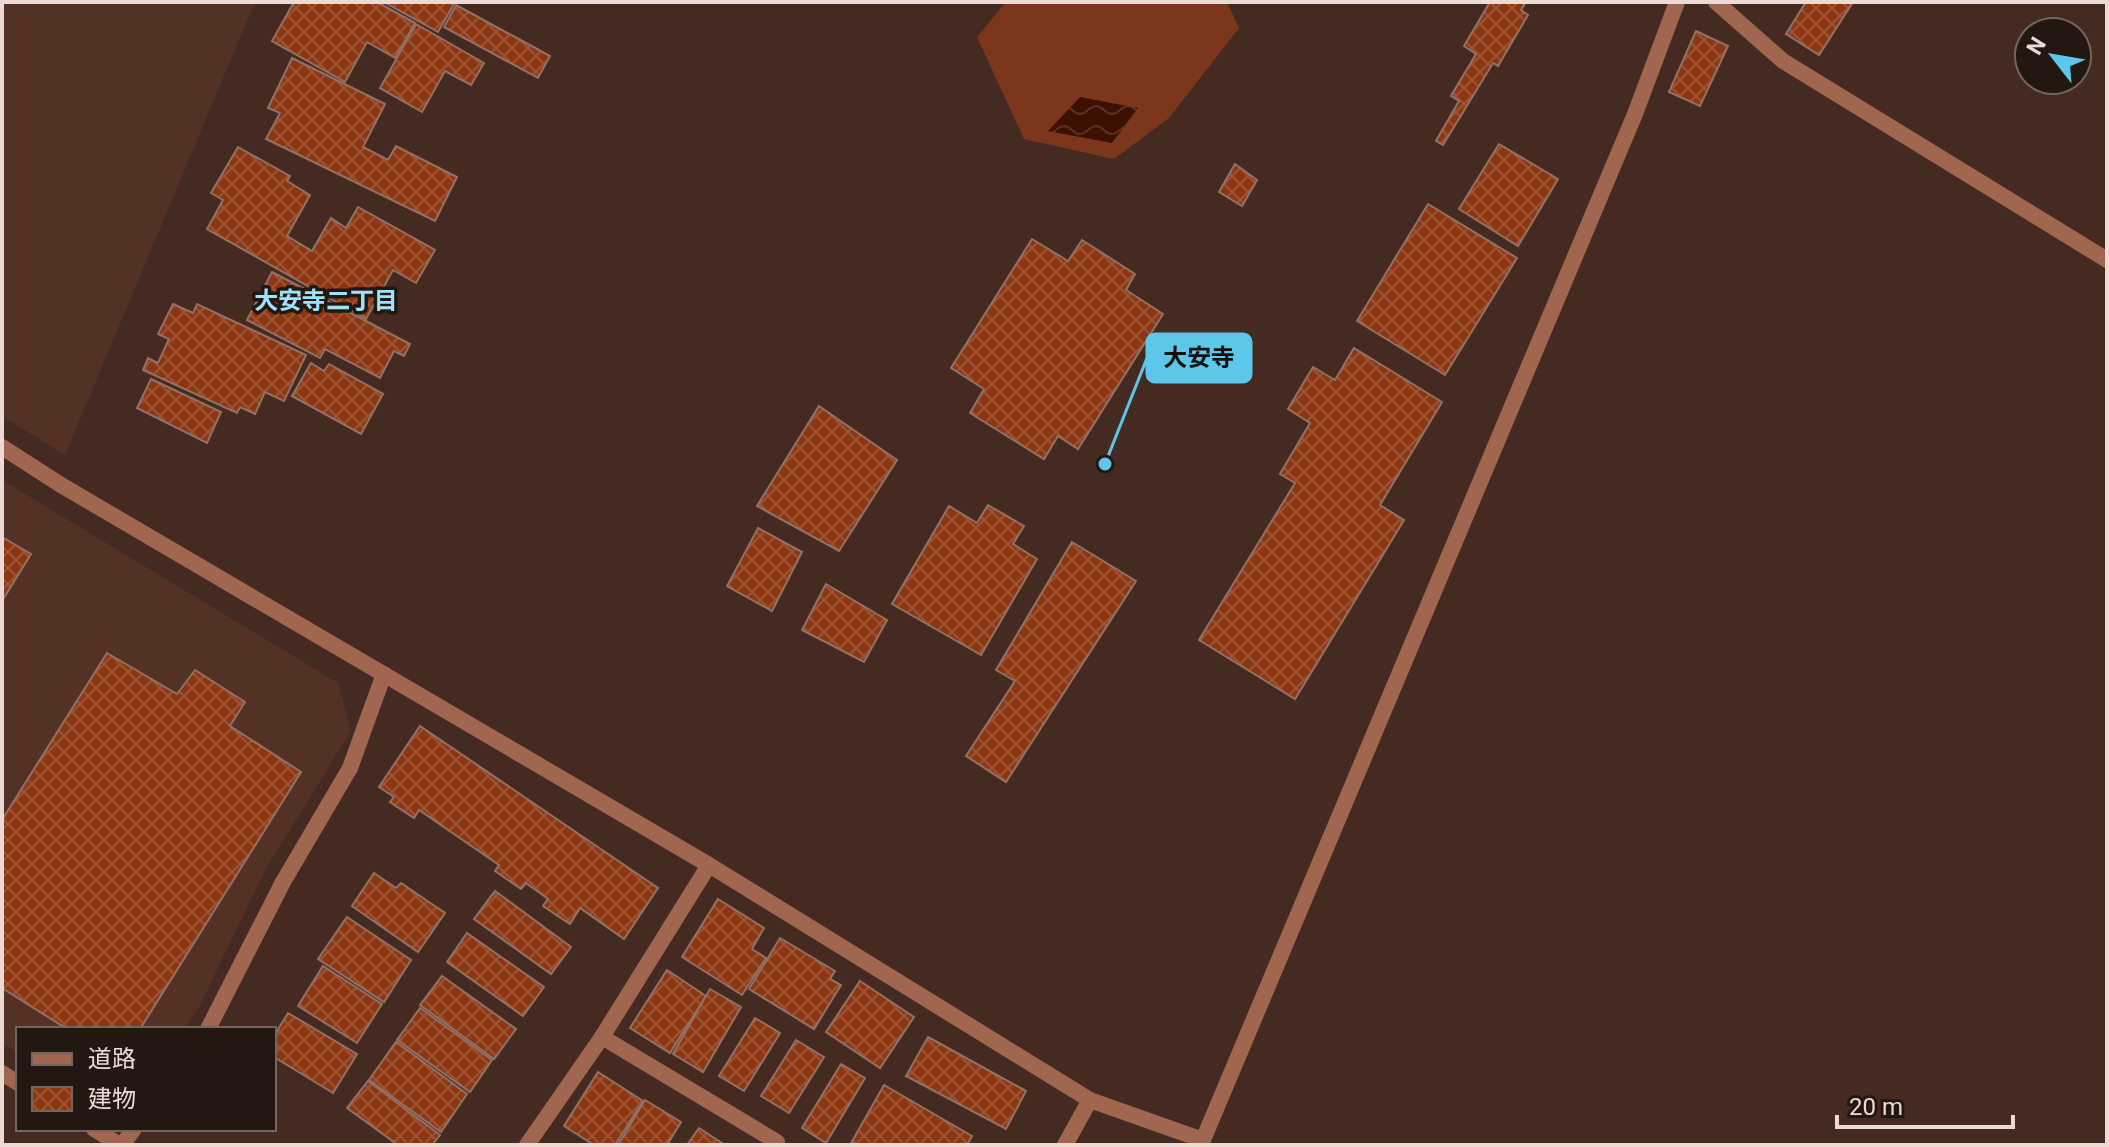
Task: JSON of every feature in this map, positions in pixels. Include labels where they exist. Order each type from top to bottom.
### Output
[{"type":"street","points":[[2,447],[75,493],[709,865],[1090,1100],[1208,1142],[1635,114],[1677,2]]},
{"type":"street","points":[[1716,2],[1783,61],[2107,260]]},
{"type":"street","points":[[209,1027],[283,882],[350,768],[384,674]]},
{"type":"street","points":[[527,1145],[602,1037],[709,865]]},
{"type":"street","points":[[602,1037],[777,1142]]},
{"type":"street","points":[[1065,1145],[1090,1100]]},
{"type":"street","points":[[97,1131],[121,1145]]},
{"type":"shaded area","points":[[2,2],[255,2],[65,455],[2,416]]},
{"type":"shaded area","points":[[1006,2],[1227,2],[1239,28],[1169,118],[1114,159],[1024,139],[977,37]]},
{"type":"shaded area","points":[[2,480],[338,683],[351,731],[266,869],[199,1007],[185,1027],[16,1027],[16,1052],[2,1043]]},
{"type":"water","points":[[1080,97],[1138,108],[1112,143],[1048,131]]},
{"type":"building","points":[[294,2],[377,2],[415,23],[395,58],[367,42],[345,82],[272,41]]},
{"type":"building","points":[[384,2],[455,2],[438,32]]},
{"type":"building","points":[[1490,2],[1526,2],[1521,10],[1528,15],[1498,66],[1493,63],[1443,145],[1436,141],[1459,101],[1451,96],[1476,54],[1464,46]]},
{"type":"building","points":[[1806,2],[1853,2],[1819,55],[1786,34]]},
{"type":"building","points":[[456,5],[550,56],[538,78],[444,27]]},
{"type":"building","points":[[416,24],[484,63],[471,85],[445,71],[422,112],[380,88]]},
{"type":"building","points":[[1696,31],[1728,46],[1700,106],[1669,92]]},
{"type":"building","points":[[292,58],[385,104],[363,147],[388,160],[396,146],[457,177],[435,221],[266,139],[280,113],[268,108]]},
{"type":"building","points":[[1499,144],[1558,179],[1518,246],[1459,209]]},
{"type":"building","points":[[238,147],[290,176],[287,181],[310,195],[287,236],[312,251],[331,218],[346,228],[358,207],[435,250],[416,283],[393,270],[366,319],[207,229],[223,200],[211,193]]},
{"type":"building","points":[[1235,164],[1257,180],[1242,206],[1219,192]]},
{"type":"building","points":[[1428,204],[1517,258],[1445,375],[1357,321]]},
{"type":"building","points":[[1032,239],[1068,261],[1082,240],[1135,274],[1126,290],[1163,314],[1078,449],[1058,436],[1044,459],[970,413],[984,389],[951,368]]},
{"type":"building","points":[[272,272],[410,344],[404,356],[394,351],[380,378],[325,349],[320,358],[247,320]]},
{"type":"building","points":[[173,304],[193,313],[197,304],[306,355],[284,401],[265,392],[255,414],[240,407],[237,413],[143,370],[148,358],[158,363],[169,339],[158,334]]},
{"type":"building","points":[[1354,348],[1442,402],[1380,505],[1404,520],[1295,699],[1199,640],[1295,483],[1280,474],[1310,423],[1288,409],[1313,367],[1335,380]]},
{"type":"building","points":[[311,363],[324,371],[329,364],[383,394],[361,434],[292,396]]},
{"type":"building","points":[[151,379],[221,412],[207,443],[137,408]]},
{"type":"building","points":[[819,406],[897,460],[839,551],[757,506]]},
{"type":"building","points":[[988,505],[1024,526],[1013,544],[1037,559],[981,655],[892,604],[949,506],[977,523]]},
{"type":"building","points":[[758,528],[802,552],[772,611],[727,586]]},
{"type":"building","points":[[2,537],[31,554],[2,601]]},
{"type":"building","points":[[1072,542],[1136,581],[1006,782],[966,756],[1015,681],[996,670]]},
{"type":"building","points":[[826,584],[887,620],[864,662],[802,630]]},
{"type":"building","points":[[107,653],[177,694],[195,670],[245,702],[230,726],[301,772],[141,1027],[64,1027],[2,988],[2,820]]},
{"type":"building","points":[[420,726],[658,888],[624,939],[580,908],[570,924],[543,906],[548,899],[526,883],[521,889],[495,871],[499,865],[419,810],[414,818],[390,802],[394,797],[379,787]]},
{"type":"building","points":[[374,873],[396,888],[401,883],[445,913],[418,952],[352,906]]},
{"type":"building","points":[[495,891],[571,947],[551,974],[474,919]]},
{"type":"building","points":[[718,899],[764,928],[752,949],[766,958],[742,995],[682,957]]},
{"type":"building","points":[[347,917],[411,960],[384,1002],[318,959]]},
{"type":"building","points":[[467,933],[544,987],[523,1016],[447,962]]},
{"type":"building","points":[[780,938],[835,971],[830,979],[841,985],[814,1029],[749,989]]},
{"type":"building","points":[[323,966],[382,1004],[357,1043],[298,1006]]},
{"type":"building","points":[[667,970],[706,996],[670,1053],[630,1028]]},
{"type":"building","points":[[442,976],[516,1029],[494,1059],[420,1005]]},
{"type":"building","points":[[860,981],[914,1017],[880,1068],[826,1032]]},
{"type":"building","points":[[710,989],[741,1007],[703,1072],[673,1054]]},
{"type":"building","points":[[420,1008],[492,1060],[470,1092],[397,1040]]},
{"type":"building","points":[[288,1013],[357,1054],[333,1093],[276,1058],[276,1033]]},
{"type":"building","points":[[755,1018],[780,1033],[744,1091],[719,1076]]},
{"type":"building","points":[[928,1037],[1026,1091],[1006,1129],[906,1076]]},
{"type":"building","points":[[796,1040],[824,1057],[789,1113],[761,1096]]},
{"type":"building","points":[[396,1042],[467,1094],[441,1132],[369,1080]]},
{"type":"building","points":[[841,1064],[865,1078],[826,1143],[802,1128]]},
{"type":"building","points":[[598,1072],[643,1101],[615,1145],[594,1145],[564,1126]]},
{"type":"building","points":[[368,1081],[440,1135],[432,1145],[398,1145],[347,1108]]},
{"type":"building","points":[[884,1085],[972,1136],[967,1145],[850,1145]]},
{"type":"building","points":[[645,1100],[681,1122],[667,1145],[618,1145]]},
{"type":"building","points":[[699,1128],[725,1145],[687,1145]]},
{"type":"place","name":"大安寺","points":[[1105,464]]},
{"type":"district","name":"大安寺二丁目","points":[[326,301]]}]
